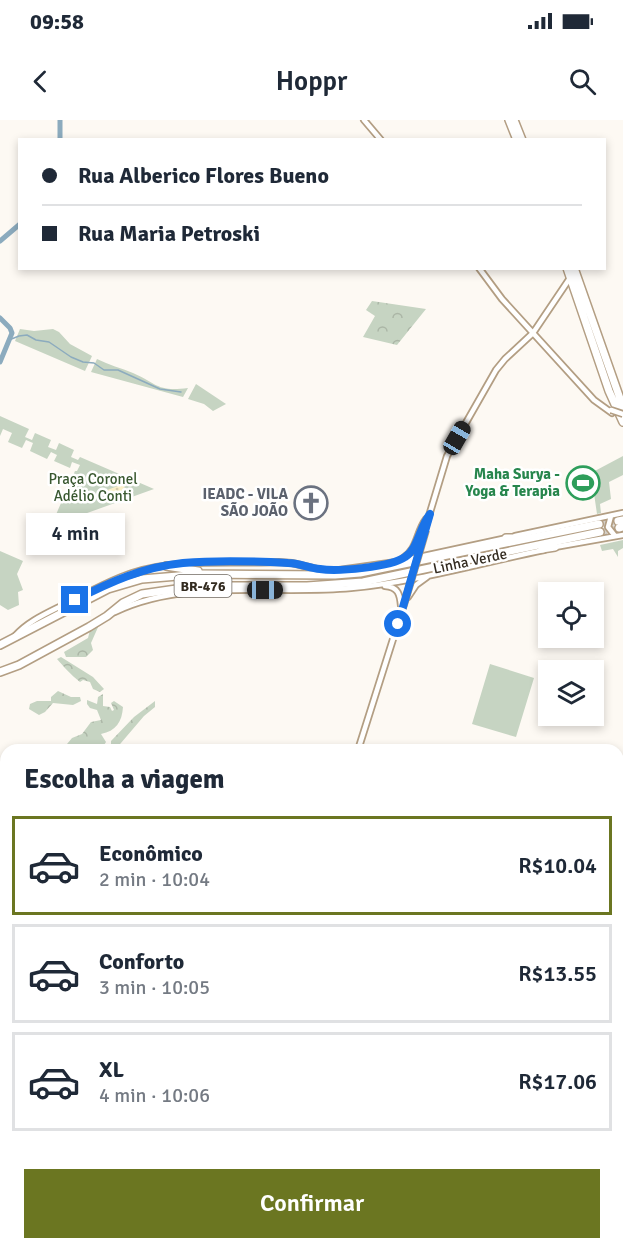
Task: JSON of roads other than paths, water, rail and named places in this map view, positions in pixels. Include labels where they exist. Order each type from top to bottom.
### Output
[{"type":"highway","points":[[513,121],[519,138]]},
{"type":"highway","points":[[571,270],[570,278],[609,391],[623,422]]},
{"type":"highway","points":[[572,270],[623,408]]},
{"type":"highway","name":"Linha Verde","points":[[0,645],[121,584],[142,579],[215,574],[346,575],[371,572],[531,537],[600,528],[513,551],[374,581],[307,586],[197,586],[142,594],[132,598],[107,616],[0,672]]},
{"type":"highway","points":[[506,538],[531,537]]},
{"type":"highway","points":[[513,551],[555,547]]},
{"type":"highway","points":[[464,567],[487,557]]},
{"type":"highway","points":[[166,566],[215,574]]},
{"type":"highway","points":[[346,575],[364,567]]},
{"type":"highway","points":[[307,586],[324,590]]},
{"type":"main road","points":[[364,120],[379,138]]},
{"type":"main road","points":[[480,270],[502,299],[594,400],[611,412],[623,415]]},
{"type":"main road","points":[[360,744],[447,456],[505,359],[533,333],[570,278]]},
{"type":"main road","points":[[614,385],[623,383]]},
{"type":"main road","points":[[615,536],[623,513]]},
{"type":"main road","points":[[396,562],[406,557],[413,549],[422,524],[430,514]]},
{"type":"main road","points":[[615,536],[608,527],[620,524]]},
{"type":"main road","points":[[13,638],[21,629],[36,619],[109,583],[133,573],[166,566],[194,563],[279,562],[339,570],[396,562],[506,538],[620,524]]},
{"type":"main road","points":[[107,616],[131,604],[184,594],[324,590],[374,586],[615,536]]},
{"type":"main road","points":[[398,624],[413,587],[434,574]]},
{"type":"main road","points":[[374,586],[396,589],[401,606]]},
{"type":"main road","points":[[382,674],[405,597]]},
{"type":"waterway","points":[[60,120],[60,138]]},
{"type":"waterway","points":[[0,241],[18,226]]},
{"type":"waterway","points":[[0,318],[12,333],[0,362]]},
{"type":"waterway","points":[[9,340],[27,335],[36,340],[49,342],[71,357],[83,362],[94,363],[104,370],[118,370],[160,389],[181,392]]},
{"type":"tunnel","points":[[599,524],[618,521]]},
{"type":"tunnel","points":[[600,532],[619,528]]},
{"type":"place","name":"Maha Surya - Yoga & Terapia","points":[[583,483]]},
{"type":"place","name":"IEADC - VILA SÃO JOÃO","points":[[311,503]]},
{"type":"park label","name":"Praça Coronel Adélio Conti","points":[[93,488]]}]
